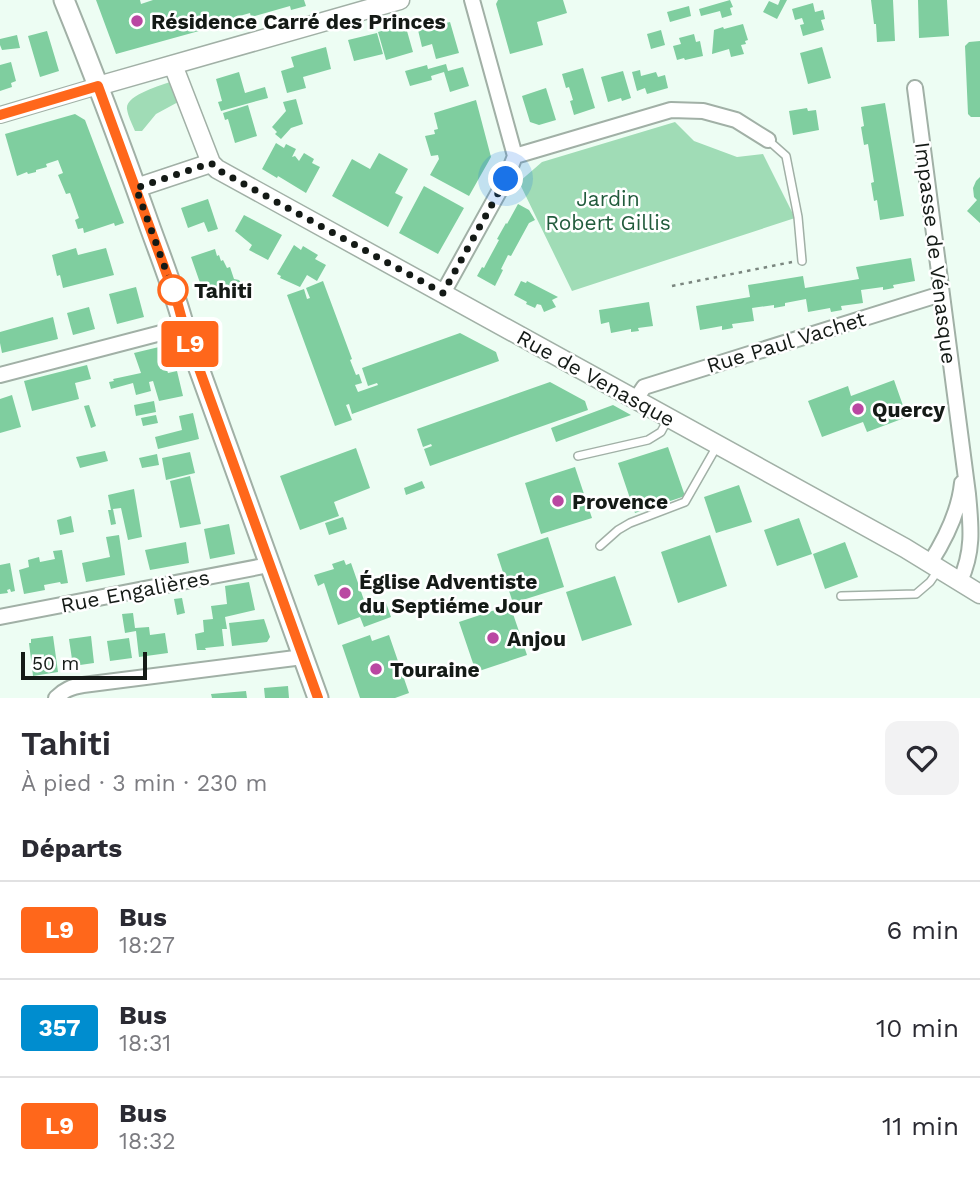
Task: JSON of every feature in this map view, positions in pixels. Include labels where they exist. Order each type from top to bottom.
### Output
[{"type":"main road","points":[[64,0],[136,188],[318,698]]},
{"type":"street","points":[[0,114],[400,0]]},
{"type":"street","points":[[443,293],[506,179],[515,156],[472,0]]},
{"type":"street","points":[[136,188],[211,163],[173,65]]},
{"type":"street","name":"Impasse de Vénasque","points":[[915,88],[970,517],[970,546],[967,565],[960,581]]},
{"type":"street","points":[[515,156],[671,110],[703,111],[736,120],[768,140]]},
{"type":"street","name":"Rue de Venasque","points":[[211,163],[222,172],[636,399],[935,566],[980,594]]},
{"type":"street","name":"Rue Paul Vachet","points":[[636,399],[644,387],[941,294]]},
{"type":"street","points":[[0,375],[184,327]]},
{"type":"street","name":"Impasse de Vénasque","points":[[935,566],[958,508],[964,461]]},
{"type":"street","name":"Rue Engalières","points":[[0,617],[269,565]]},
{"type":"street","points":[[56,698],[73,686],[303,657]]},
{"type":"lane","points":[[768,140],[786,156],[798,217],[802,261]]},
{"type":"lane","points":[[578,456],[648,440],[661,432],[669,418]]},
{"type":"lane","points":[[600,546],[630,523],[685,502],[717,445]]},
{"type":"lane","points":[[841,596],[916,594],[930,582],[935,566]]},
{"type":"path","points":[[671,286],[802,261]]},
{"type":"green space","points":[[173,81],[180,101],[156,114],[142,131],[135,131],[127,109],[128,104],[145,91]]},
{"type":"green space","name":"Jardin Robert Gillis","points":[[675,122],[694,141],[737,157],[763,154],[795,218],[572,291],[519,182],[542,162]]},
{"type":"building","points":[[96,0],[140,0],[141,4],[153,0],[304,0],[306,6],[291,10],[290,6],[251,17],[250,13],[198,28],[199,31],[116,54]]},
{"type":"building","points":[[498,0],[563,0],[567,13],[537,22],[543,45],[510,54],[496,4]]},
{"type":"building","points":[[730,0],[732,15],[722,18],[720,11],[701,16],[699,9]]},
{"type":"building","points":[[780,0],[787,0],[777,19],[763,12],[769,1],[778,5]]},
{"type":"building","points":[[871,0],[893,0],[895,41],[877,42]]},
{"type":"building","points":[[918,0],[947,0],[949,36],[919,38]]},
{"type":"building","points":[[813,3],[815,12],[823,10],[825,19],[821,20],[824,30],[803,36],[800,25],[804,24],[802,18],[795,20],[792,9]]},
{"type":"building","points":[[689,6],[691,16],[670,22],[667,12]]},
{"type":"building","points":[[450,22],[459,53],[436,59],[432,44],[422,47],[418,30],[427,28],[428,31]]},
{"type":"building","points":[[405,24],[413,52],[386,60],[378,32]]},
{"type":"building","points":[[743,24],[748,40],[741,45],[744,54],[731,57],[729,49],[712,54],[714,30]]},
{"type":"building","points":[[661,30],[665,45],[651,49],[647,34]]},
{"type":"building","points":[[47,31],[59,71],[40,77],[28,36]]},
{"type":"building","points":[[377,33],[383,54],[354,61],[348,40]]},
{"type":"building","points":[[694,34],[696,42],[700,41],[703,56],[677,60],[673,46],[681,44],[679,38]]},
{"type":"building","points":[[17,35],[20,48],[2,50],[0,39]]},
{"type":"building","points":[[980,41],[980,117],[971,117],[968,114],[965,46],[969,42]]},
{"type":"building","points":[[326,47],[331,69],[303,77],[306,88],[287,93],[281,71],[294,67],[291,57]]},
{"type":"building","points":[[822,47],[831,78],[808,84],[800,53]]},
{"type":"building","points":[[11,62],[16,81],[11,83],[12,87],[0,91],[0,65]]},
{"type":"building","points":[[446,64],[448,71],[463,67],[469,86],[450,92],[444,72],[431,76],[432,80],[410,86],[405,71],[427,65],[428,69]]},
{"type":"building","points":[[583,68],[595,108],[574,115],[570,101],[573,100],[562,74]]},
{"type":"building","points":[[640,70],[641,76],[656,72],[658,77],[665,75],[668,88],[647,94],[645,88],[637,91],[632,72]]},
{"type":"building","points":[[623,71],[631,98],[608,102],[601,77]]},
{"type":"building","points":[[239,72],[245,93],[265,87],[268,98],[221,111],[218,102],[222,101],[216,79]]},
{"type":"building","points":[[546,88],[556,120],[539,125],[530,122],[522,96]]},
{"type":"building","points":[[296,99],[303,124],[291,128],[281,139],[272,127],[286,111],[283,102]]},
{"type":"building","points":[[476,100],[491,157],[469,196],[430,175],[439,159],[438,155],[431,156],[425,136],[435,134],[434,130],[438,129],[434,113]]},
{"type":"building","points":[[885,103],[904,216],[880,220],[871,183],[874,182],[868,144],[864,145],[861,107]]},
{"type":"building","points":[[248,105],[257,136],[235,143],[228,119],[225,120],[223,113]]},
{"type":"building","points":[[807,108],[808,111],[816,110],[819,130],[793,135],[789,111]]},
{"type":"building","points":[[75,114],[85,120],[124,223],[115,226],[114,223],[84,233],[83,228],[78,229],[75,220],[79,218],[70,193],[66,194],[58,175],[63,173],[58,160],[46,164],[47,167],[36,172],[17,176],[5,134]]},
{"type":"building","points":[[276,143],[284,148],[286,144],[296,149],[292,157],[295,156],[299,161],[304,153],[314,159],[312,163],[320,167],[306,193],[262,169]]},
{"type":"building","points":[[379,153],[408,169],[395,193],[403,197],[388,227],[332,196],[352,159],[370,169]]},
{"type":"building","points":[[980,177],[980,223],[967,211],[977,200],[973,188]]},
{"type":"building","points":[[424,186],[464,208],[438,254],[399,233]]},
{"type":"building","points":[[208,199],[218,229],[208,232],[204,222],[188,228],[181,208]]},
{"type":"building","points":[[518,204],[529,210],[535,220],[529,223],[511,256],[508,255],[495,286],[477,276],[482,267],[484,268],[499,240],[497,239]]},
{"type":"building","points":[[244,215],[282,235],[268,260],[249,250],[252,245],[235,231]]},
{"type":"building","points":[[294,245],[301,250],[303,246],[318,255],[315,259],[326,265],[317,281],[307,275],[300,287],[277,274]]},
{"type":"building","points":[[76,248],[78,255],[106,248],[114,275],[63,288],[52,255]]},
{"type":"building","points":[[215,249],[221,261],[223,260],[227,268],[230,267],[234,279],[241,283],[237,288],[206,300],[191,257]]},
{"type":"building","points":[[911,258],[915,281],[893,285],[894,288],[883,290],[883,287],[861,290],[863,303],[841,306],[842,310],[831,312],[830,308],[808,312],[806,299],[774,308],[774,305],[752,308],[754,321],[732,324],[733,328],[722,330],[722,326],[700,330],[696,306],[750,297],[748,285],[803,276],[805,288],[859,279],[856,267]]},
{"type":"building","points":[[323,281],[352,359],[350,360],[362,383],[355,385],[358,392],[378,385],[368,386],[362,368],[460,333],[496,352],[499,361],[352,414],[349,404],[346,405],[352,420],[335,426],[287,295],[304,289],[307,299],[310,298],[306,288]]},
{"type":"building","points":[[521,281],[527,281],[558,297],[552,300],[556,307],[544,312],[541,305],[537,304],[535,308],[526,304],[527,302],[514,295]]},
{"type":"building","points":[[136,287],[144,317],[117,324],[109,294]]},
{"type":"building","points":[[649,302],[653,326],[638,328],[639,331],[631,332],[631,329],[611,333],[609,322],[601,324],[599,310]]},
{"type":"building","points":[[89,307],[95,329],[73,335],[67,313]]},
{"type":"building","points":[[53,317],[58,339],[2,353],[0,332]]},
{"type":"building","points":[[159,347],[168,373],[177,371],[183,396],[159,401],[153,381],[149,382],[151,391],[136,395],[133,383],[111,389],[109,382],[114,381],[113,379],[141,373],[134,353]]},
{"type":"building","points":[[87,365],[91,379],[75,383],[79,399],[32,411],[24,381]]},
{"type":"building","name":"Quercy","points":[[894,380],[907,417],[867,432],[863,422],[822,437],[808,401],[848,386],[851,396]]},
{"type":"building","points":[[550,382],[585,401],[588,410],[430,466],[424,449],[432,446],[423,447],[417,429]]},
{"type":"building","points":[[12,395],[21,427],[0,433],[0,399]]},
{"type":"building","points":[[154,401],[156,412],[136,416],[134,405]]},
{"type":"building","points":[[89,405],[96,426],[91,428],[84,406]]},
{"type":"building","points":[[613,405],[631,415],[556,442],[551,428]]},
{"type":"building","points":[[193,413],[199,439],[158,449],[155,437],[182,430],[179,416]]},
{"type":"building","points":[[156,415],[158,423],[143,426],[141,418]]},
{"type":"building","points":[[668,447],[685,496],[635,513],[618,463]]},
{"type":"building","points":[[356,448],[370,488],[334,502],[339,516],[300,530],[280,476]]},
{"type":"building","points":[[105,451],[108,461],[80,468],[76,457]]},
{"type":"building","points":[[190,452],[195,473],[166,480],[162,458]]},
{"type":"building","points":[[157,454],[159,465],[142,468],[139,458]]},
{"type":"building","name":"Provence","points":[[575,467],[592,518],[541,534],[525,483]]},
{"type":"building","points":[[190,476],[201,524],[180,528],[170,481]]},
{"type":"building","points":[[422,481],[425,488],[406,495],[404,488]]},
{"type":"building","points":[[739,485],[752,522],[716,533],[704,497]]},
{"type":"building","points":[[134,489],[142,537],[128,540],[121,508],[113,509],[116,524],[111,525],[108,495]]},
{"type":"building","points":[[71,516],[74,532],[60,535],[57,520]]},
{"type":"building","points":[[343,517],[347,529],[329,535],[325,523]]},
{"type":"building","points":[[799,518],[812,554],[777,566],[764,530]]},
{"type":"building","points":[[229,524],[235,554],[210,559],[204,529]]},
{"type":"building","points":[[119,535],[125,575],[86,582],[82,563],[110,557],[106,537]]},
{"type":"building","points":[[710,535],[727,586],[678,603],[661,552]]},
{"type":"building","points":[[548,537],[564,587],[513,603],[497,554]]},
{"type":"building","points":[[186,542],[189,563],[150,570],[145,550]]},
{"type":"building","points":[[845,542],[858,577],[825,589],[813,554]]},
{"type":"building","points":[[62,550],[68,583],[44,585],[45,590],[24,594],[19,570],[29,567],[28,560],[39,557],[40,562],[55,559],[53,551]]},
{"type":"building","name":"Église Adventiste du Septiéme Jour","points":[[344,560],[346,565],[351,563],[365,603],[373,601],[374,604],[385,600],[391,617],[364,627],[360,617],[338,625],[324,583],[318,586],[314,575],[334,569],[332,564]]},
{"type":"building","points":[[10,563],[15,591],[11,592],[10,589],[7,590],[8,593],[0,594],[0,565]]},
{"type":"building","points":[[615,576],[632,625],[582,641],[566,592]]},
{"type":"building","points":[[249,582],[255,610],[225,617],[227,629],[222,629],[224,646],[197,650],[195,634],[204,632],[203,620],[213,619],[211,606],[227,604],[225,586]]},
{"type":"building","points":[[182,598],[185,613],[177,615],[174,599]]},
{"type":"building","name":"Anjou","points":[[510,605],[527,655],[476,672],[459,622]]},
{"type":"building","points":[[133,613],[135,628],[149,627],[150,635],[165,633],[168,653],[139,657],[136,631],[125,633],[122,614]]},
{"type":"building","points":[[264,619],[270,637],[267,642],[232,646],[229,623]]},
{"type":"building","name":"Touraine","points":[[370,635],[372,641],[389,635],[409,693],[395,698],[360,698],[342,645]]},
{"type":"building","points":[[53,636],[58,672],[33,676],[29,643],[31,639]]},
{"type":"building","points":[[91,636],[94,663],[73,666],[69,639]]},
{"type":"building","points":[[129,638],[132,658],[110,661],[107,641]]},
{"type":"building","points":[[288,686],[289,698],[265,698],[264,688]]},
{"type":"building","points":[[246,691],[247,698],[212,698],[211,694]]},
{"type":"bus line","name":"L9","points":[[0,115],[98,86],[318,698]]},
{"type":"place","name":"Résidence Carré des Princes","points":[[137,21]]},
{"type":"place","name":"Tahiti","points":[[173,290]]},
{"type":"place","name":"Quercy","points":[[858,409]]},
{"type":"place","name":"Provence","points":[[558,501]]},
{"type":"place","name":"Église Adventiste du Septiéme Jour","points":[[345,593]]},
{"type":"place","name":"Anjou","points":[[493,638]]},
{"type":"place","name":"Touraine","points":[[376,669]]},
{"type":"route","points":[[173,290],[136,188],[165,178],[211,163],[222,172],[443,293],[506,179]]}]
